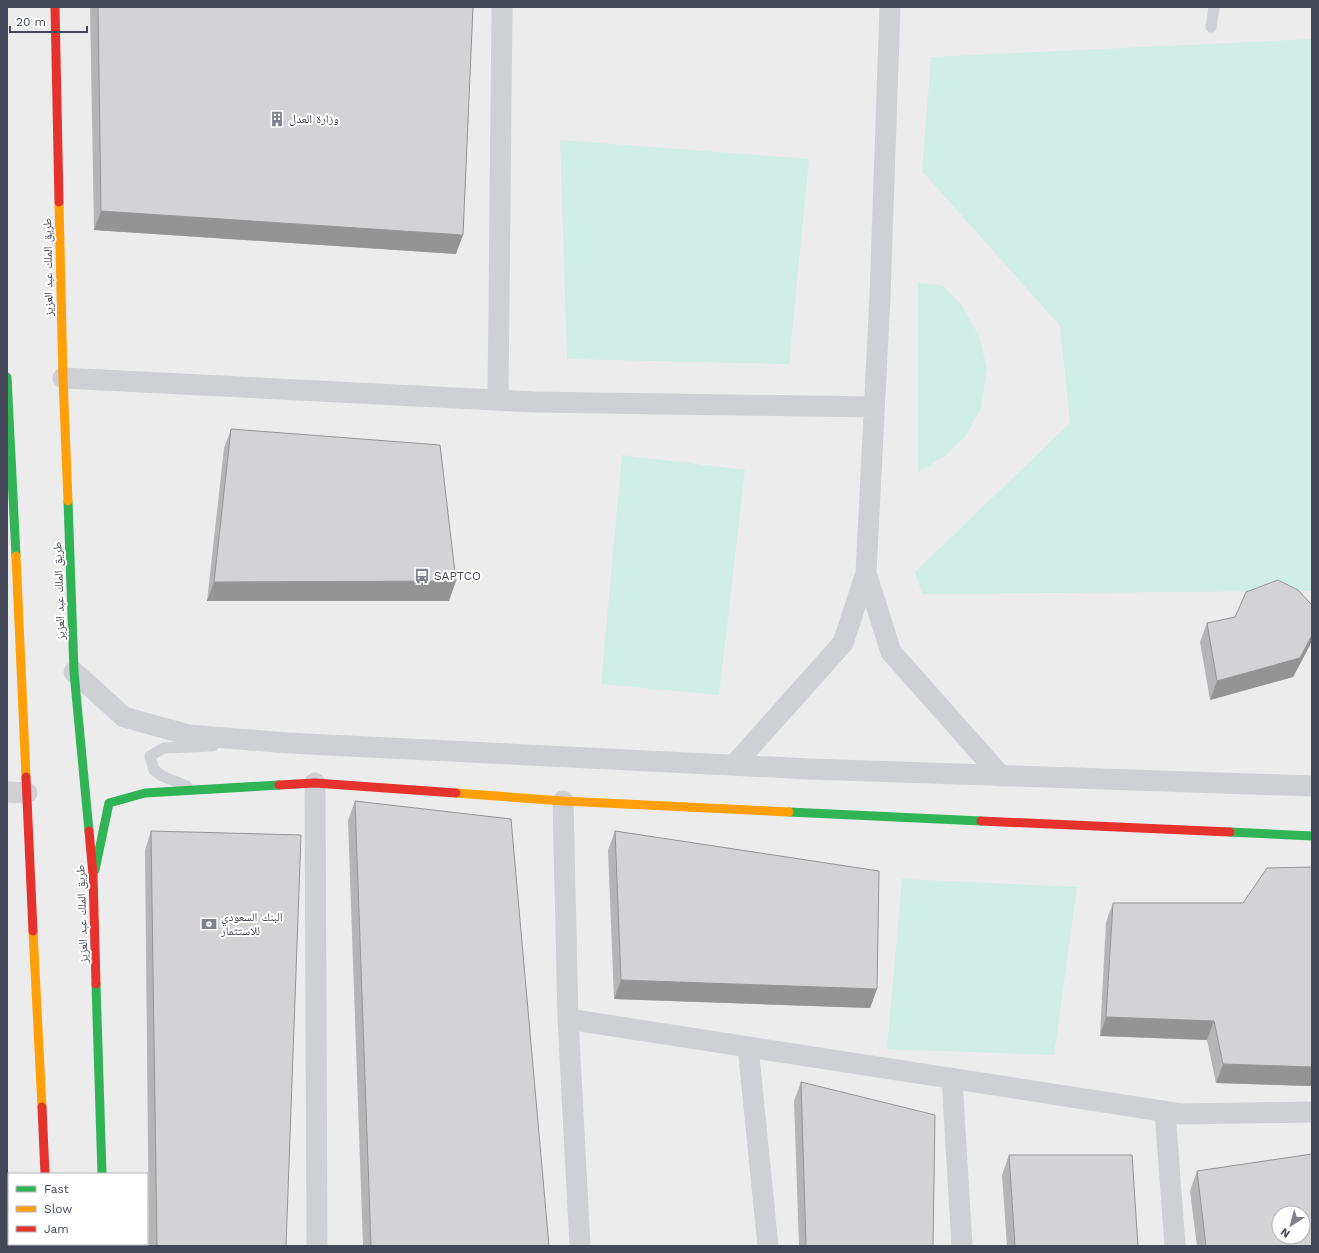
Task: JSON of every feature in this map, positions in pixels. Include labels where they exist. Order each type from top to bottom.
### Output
[{"type":"main road","name":"طريق الملك عبد العزيز","points":[[55,7],[63,378],[74,672],[94,875],[102,1173]]},
{"type":"main road","points":[[7,377],[17,793],[46,1173]]},
{"type":"main road","points":[[94,875],[109,804],[146,793],[315,783],[563,800],[1312,836]]},
{"type":"street","points":[[498,399],[502,7]]},
{"type":"street","points":[[734,766],[842,643],[866,573],[880,296],[890,7]]},
{"type":"street","points":[[63,378],[535,402],[874,407]]},
{"type":"street","points":[[866,573],[891,652],[1001,776]]},
{"type":"street","points":[[74,672],[124,717],[189,735],[288,743],[734,766],[1312,786]]},
{"type":"street","points":[[315,783],[317,1246]]},
{"type":"street","points":[[563,800],[568,1019],[580,1246]]},
{"type":"street","points":[[568,1019],[1181,1114],[1312,1112]]},
{"type":"street","points":[[748,1047],[768,1246]]},
{"type":"street","points":[[952,1078],[962,1246]]},
{"type":"street","points":[[1165,1111],[1175,1246]]},
{"type":"lane","points":[[1211,27],[1214,7]]},
{"type":"lane","points":[[199,790],[162,776],[154,770],[150,756],[164,748],[288,743]]},
{"type":"green space","points":[[1312,39],[1312,591],[922,594],[915,572],[1070,423],[1060,326],[922,171],[931,57]]},
{"type":"green space","points":[[560,140],[809,159],[789,364],[567,359]]},
{"type":"green space","points":[[918,283],[942,285],[961,304],[979,336],[987,368],[981,408],[965,437],[944,457],[918,472]]},
{"type":"green space","points":[[622,455],[745,470],[719,695],[601,684]]},
{"type":"green space","points":[[902,879],[1077,887],[1054,1055],[887,1049]]},
{"type":"building","name":"وزارة العدل","points":[[98,7],[473,7],[463,235],[101,211]]},
{"type":"building","points":[[231,429],[440,445],[456,581],[214,582]]},
{"type":"building","points":[[1278,580],[1298,590],[1312,605],[1312,635],[1300,658],[1217,681],[1207,623],[1235,617],[1246,592]]},
{"type":"building","points":[[355,801],[511,819],[549,1246],[371,1246]]},
{"type":"building","points":[[151,831],[301,835],[286,1246],[157,1246]]},
{"type":"building","points":[[615,831],[879,871],[877,989],[621,980]]},
{"type":"building","points":[[1312,867],[1312,1067],[1223,1064],[1214,1021],[1106,1017],[1113,903],[1243,903],[1267,868]]},
{"type":"building","points":[[801,1082],[935,1115],[933,1246],[806,1246]]},
{"type":"building","points":[[1312,1154],[1312,1246],[1206,1246],[1197,1171]]},
{"type":"building","points":[[1009,1155],[1132,1155],[1138,1246],[1015,1246]]},
{"type":"traffic: fast","points":[[7,377],[16,556]]},
{"type":"traffic: fast","points":[[68,501],[74,672],[89,831]]},
{"type":"traffic: fast","points":[[95,870],[109,803],[145,793],[279,785]]},
{"type":"traffic: fast","points":[[789,812],[981,821]]},
{"type":"traffic: fast","points":[[1230,832],[1312,836]]},
{"type":"traffic: fast","points":[[96,984],[102,1173]]},
{"type":"traffic: slow","points":[[59,202],[63,378],[68,501]]},
{"type":"traffic: slow","points":[[16,556],[26,777]]},
{"type":"traffic: slow","points":[[456,793],[563,801],[789,812]]},
{"type":"traffic: slow","points":[[33,931],[42,1107]]},
{"type":"traffic: jam","points":[[55,7],[59,202]]},
{"type":"traffic: jam","points":[[26,777],[33,931]]},
{"type":"traffic: jam","points":[[279,785],[315,783],[456,793]]},
{"type":"traffic: jam","points":[[981,821],[1230,832]]},
{"type":"traffic: jam","points":[[89,831],[93,875],[96,984]]},
{"type":"traffic: jam","points":[[42,1107],[45,1173]]},
{"type":"place","name":"وزارة العدل","points":[[277,119]]},
{"type":"place","name":"SAPTCO","points":[[422,576]]},
{"type":"place","name":"البنك السعودي للاستثمار","points":[[209,924]]}]
